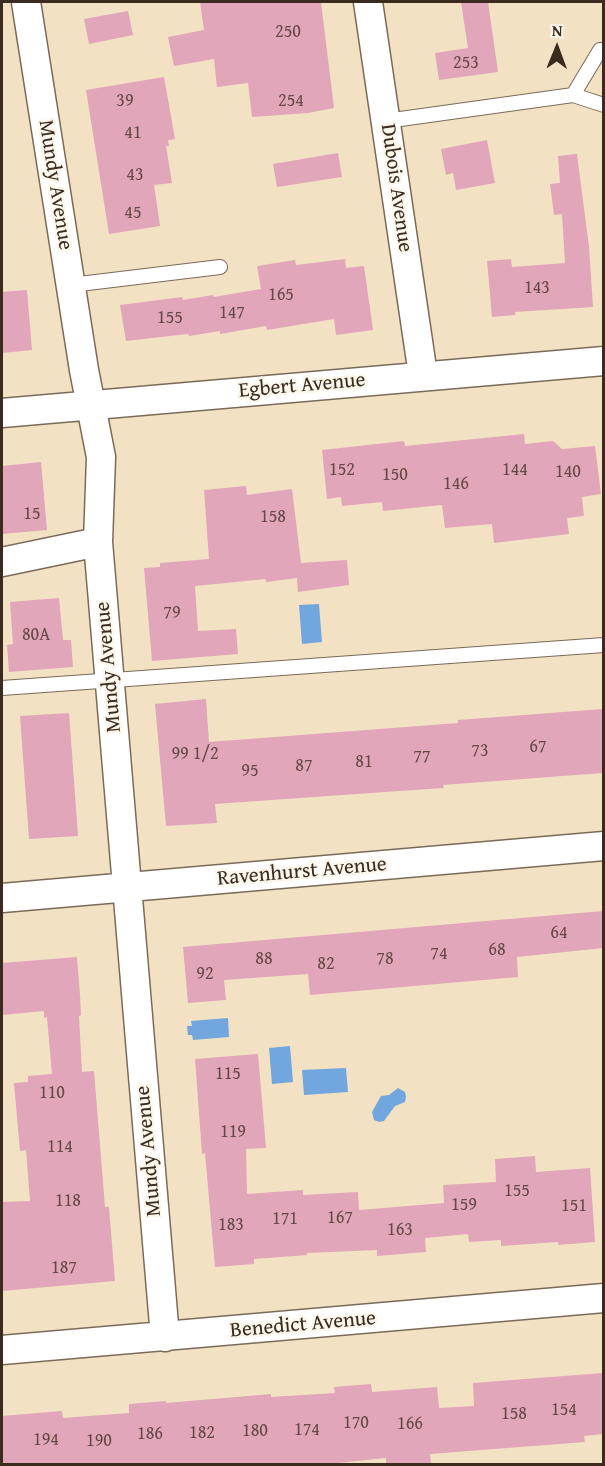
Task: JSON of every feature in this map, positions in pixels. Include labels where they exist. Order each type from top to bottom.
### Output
[{"type":"street","name":"Mundy Avenue","points":[[26,2],[101,457],[98,542],[165,1337]]},
{"type":"street","name":"Dubois Avenue","points":[[368,2],[423,375]]},
{"type":"street","name":"Egbert Avenue","points":[[2,413],[603,361]]},
{"type":"street","points":[[2,562],[98,542]]},
{"type":"street","name":"Ravenhurst Avenue","points":[[2,898],[603,846]]},
{"type":"street","name":"Benedict Avenue","points":[[2,1350],[603,1298]]},
{"type":"lane","points":[[573,95],[600,50],[603,50]]},
{"type":"lane","points":[[386,121],[573,95],[603,105]]},
{"type":"lane","points":[[71,285],[220,267]]},
{"type":"lane","points":[[2,688],[603,645]]},
{"type":"water","points":[[319,604],[322,642],[302,644],[299,605]]},
{"type":"water","points":[[228,1018],[229,1037],[193,1040],[192,1035],[188,1035],[187,1026],[192,1026],[191,1021]]},
{"type":"water","points":[[290,1046],[293,1082],[272,1084],[269,1048]]},
{"type":"water","points":[[346,1068],[348,1092],[304,1095],[302,1070]]},
{"type":"water","points":[[398,1088],[405,1092],[405,1102],[395,1106],[384,1121],[374,1120],[372,1112],[381,1096],[389,1095]]},
{"type":"building","points":[[200,2],[321,2],[334,108],[308,113],[252,117],[248,83],[217,87],[214,59],[174,66],[168,37],[204,30]]},
{"type":"building","points":[[461,2],[488,2],[498,72],[439,80],[435,53],[468,48]]},
{"type":"building","points":[[128,11],[133,35],[89,44],[84,19]]},
{"type":"building","points":[[164,77],[175,139],[168,140],[169,146],[166,146],[172,183],[154,185],[160,226],[109,234],[86,90]]},
{"type":"building","points":[[487,140],[495,183],[456,190],[453,173],[446,175],[441,149]]},
{"type":"building","points":[[338,153],[342,177],[277,187],[273,164]]},
{"type":"building","points":[[577,154],[589,247],[593,307],[515,312],[515,315],[492,317],[487,261],[511,259],[512,267],[565,263],[562,214],[554,215],[550,184],[560,183],[558,156]]},
{"type":"building","points":[[345,259],[346,268],[364,266],[373,330],[336,335],[334,319],[267,330],[266,326],[220,334],[220,331],[126,341],[120,305],[182,297],[183,300],[213,295],[214,297],[261,289],[257,266],[295,260],[296,265]]},
{"type":"building","points":[[27,290],[32,350],[2,353],[2,292]]},
{"type":"building","points":[[524,434],[525,444],[553,441],[562,449],[595,446],[601,494],[582,497],[584,516],[567,518],[569,534],[494,543],[492,524],[445,528],[442,505],[383,511],[382,502],[342,506],[341,497],[327,499],[322,450],[404,441],[405,446]]},
{"type":"building","points":[[41,462],[47,530],[2,534],[2,466]]},
{"type":"building","points":[[246,486],[247,495],[292,489],[301,563],[347,560],[349,585],[298,592],[297,578],[195,586],[198,631],[236,629],[238,654],[152,661],[144,568],[160,567],[160,563],[209,559],[204,490]]},
{"type":"building","points":[[59,598],[63,640],[71,640],[73,667],[9,672],[7,645],[13,644],[10,602]]},
{"type":"building","points":[[206,699],[209,742],[458,723],[458,720],[603,709],[603,773],[443,785],[444,788],[215,804],[217,823],[166,826],[155,704]]},
{"type":"building","points":[[69,713],[78,836],[29,839],[20,716]]},
{"type":"building","points":[[603,911],[603,948],[517,957],[518,977],[310,995],[308,974],[224,980],[226,1000],[188,1003],[183,947]]},
{"type":"building","points":[[77,957],[82,1072],[94,1071],[105,1207],[109,1207],[115,1281],[2,1291],[2,1202],[30,1201],[26,1150],[20,1151],[14,1083],[28,1082],[28,1076],[52,1074],[47,1017],[44,1018],[44,1011],[2,1015],[2,963]]},
{"type":"building","points":[[258,1054],[266,1148],[246,1149],[247,1194],[303,1190],[303,1195],[358,1192],[359,1210],[444,1203],[443,1185],[496,1182],[495,1159],[535,1156],[536,1172],[590,1168],[595,1242],[501,1246],[501,1240],[469,1242],[468,1234],[425,1238],[426,1252],[377,1256],[377,1250],[307,1253],[307,1255],[254,1259],[254,1264],[215,1267],[205,1153],[202,1154],[195,1059]]},
{"type":"building","points":[[603,1373],[603,1434],[584,1436],[585,1442],[430,1454],[431,1464],[386,1464],[386,1458],[328,1464],[2,1464],[2,1416],[62,1411],[63,1418],[129,1413],[129,1404],[271,1394],[271,1397],[335,1393],[334,1387],[371,1384],[372,1392],[437,1387],[439,1408],[474,1406],[473,1383]]}]
